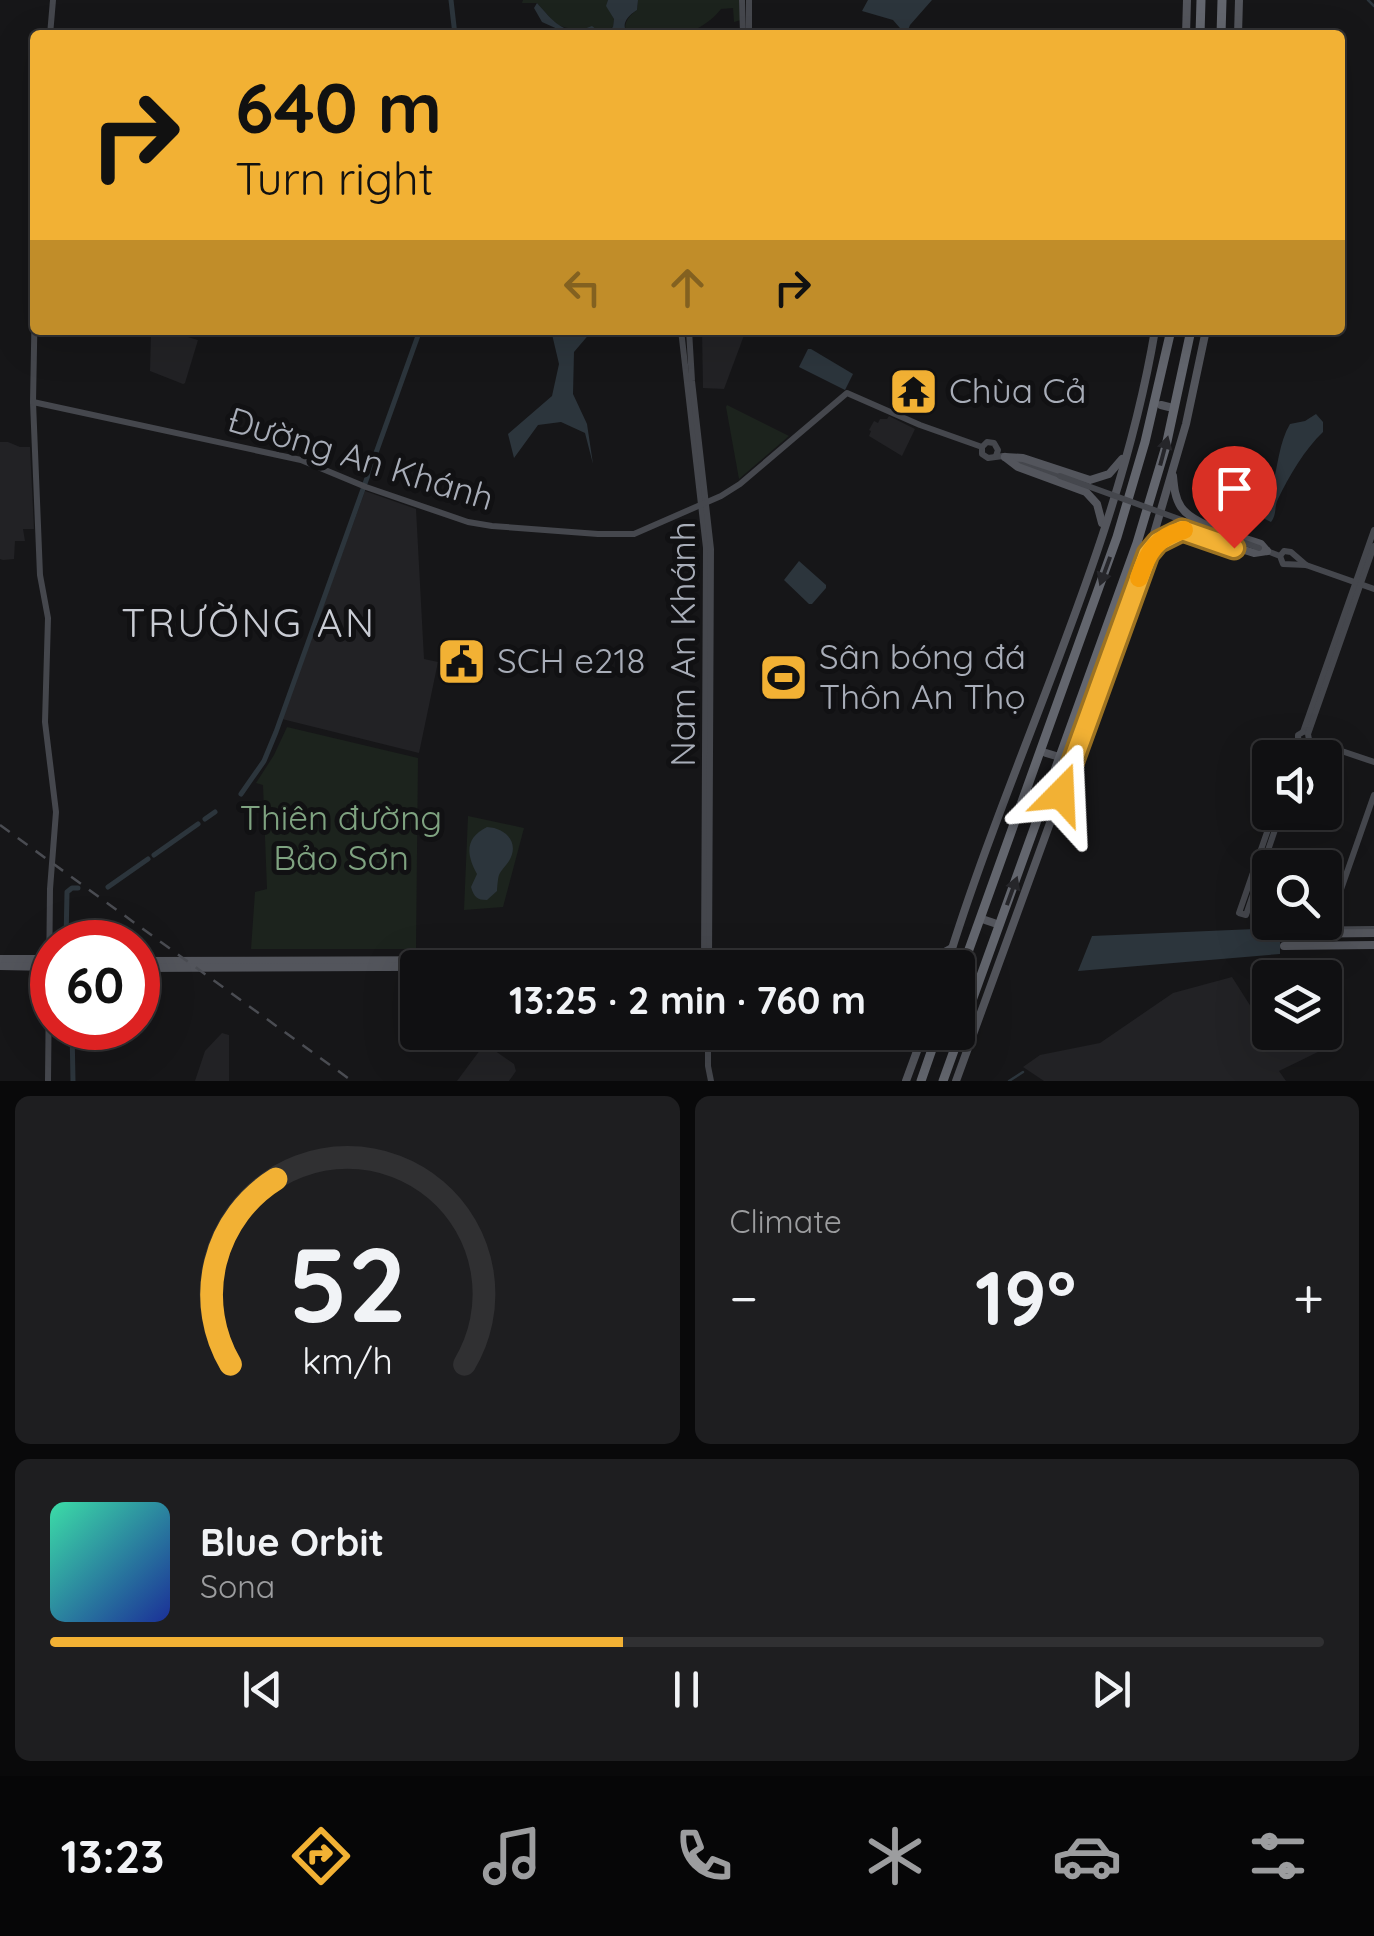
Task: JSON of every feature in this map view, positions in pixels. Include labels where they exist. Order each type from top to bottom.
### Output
[{"type":"highway","points":[[1200,30],[1201,0]]},
{"type":"highway","points":[[1220,30],[1222,0]]},
{"type":"highway","points":[[969,950],[1117,537],[1170,336]]},
{"type":"highway","points":[[943,1081],[1137,544],[1166,446],[1189,340]]},
{"type":"highway","points":[[921,1081],[932,1050]]},
{"type":"main road","points":[[1186,30],[1187,0]]},
{"type":"main road","points":[[1238,30],[1239,0]]},
{"type":"main road","points":[[949,950],[1104,529],[1141,401],[1155,335]]},
{"type":"main road","points":[[956,1081],[1148,554],[1189,412],[1205,335]]},
{"type":"main road","points":[[1141,401],[1189,412]]},
{"type":"main road","points":[[1001,455],[1024,458],[1090,480],[1109,474],[1127,451]]},
{"type":"main road","points":[[1001,455],[1018,467],[1086,492],[1099,509],[1104,529]]},
{"type":"main road","points":[[1148,554],[1158,542],[1182,530],[1244,551],[1254,553],[1263,549],[1261,544],[1186,514],[1176,498],[1172,470]]},
{"type":"main road","points":[[1026,745],[1073,763]]},
{"type":"main road","points":[[964,913],[1012,930]]},
{"type":"main road","points":[[1342,931],[1374,931]]},
{"type":"main road","points":[[1284,948],[1374,946]]},
{"type":"main road","points":[[0,959],[30,962]]},
{"type":"main road","points":[[160,964],[400,964]]},
{"type":"main road","points":[[0,966],[30,965]]},
{"type":"main road","points":[[906,1081],[917,1050]]},
{"type":"street","points":[[50,30],[53,0]]},
{"type":"street","points":[[744,30],[745,0]]},
{"type":"street","points":[[35,335],[40,575],[48,618],[46,722],[56,812],[50,920]]},
{"type":"street","name":"Nam An Khánh","points":[[683,335],[704,502]]},
{"type":"street","name":"Nam An Khánh","points":[[689,335],[706,548],[706,950]]},
{"type":"street","name":"Đường An Khánh","points":[[34,402],[306,461],[364,487],[482,525],[598,534],[634,534],[722,496],[847,393],[982,447],[992,442],[1001,455]]},
{"type":"street","points":[[1001,455],[1263,549],[1280,556],[1283,564],[1306,565],[1374,589]]},
{"type":"street","points":[[1374,530],[1305,738],[1374,762]]},
{"type":"street","points":[[1358,584],[1374,546]]},
{"type":"street","points":[[1280,556],[1288,550],[1306,565]]},
{"type":"street","points":[[1289,565],[1293,554]]},
{"type":"street","points":[[1342,886],[1374,795]]},
{"type":"street","points":[[1278,812],[1246,915],[1239,912],[1278,812]]},
{"type":"street","name":"Nam An Khánh","points":[[705,950],[706,911]]},
{"type":"street","points":[[48,1081],[49,1050]]},
{"type":"street","points":[[708,1050],[709,1079]]},
{"type":"shaded area","points":[[608,0],[638,0],[637,10],[627,18],[626,30],[609,30],[614,19],[606,6]]},
{"type":"shaded area","points":[[868,0],[932,0],[908,30],[902,30],[893,20],[862,11]]},
{"type":"shaded area","points":[[537,3],[555,22],[574,30],[560,30],[542,22],[534,8]]},
{"type":"shaded area","points":[[151,335],[181,335],[198,340],[185,383],[150,371]]},
{"type":"shaded area","points":[[552,335],[588,335],[574,352],[573,394],[587,424],[593,464],[585,433],[561,422],[538,425],[514,458],[508,434],[552,396],[559,364]]},
{"type":"shaded area","points":[[702,335],[744,335],[724,389],[703,388]]},
{"type":"shaded area","points":[[808,349],[853,374],[845,390],[799,367]]},
{"type":"shaded area","points":[[1316,414],[1323,422],[1323,432],[1292,472],[1271,522],[1265,519],[1263,510],[1286,431],[1290,424]]},
{"type":"shaded area","points":[[889,416],[915,429],[902,456],[869,436],[874,421],[878,423]]},
{"type":"shaded area","points":[[0,442],[30,447],[34,529],[23,529],[25,541],[15,541],[14,559],[3,560],[0,559]]},
{"type":"shaded area","points":[[365,491],[416,509],[424,659],[438,662],[419,753],[282,719]]},
{"type":"shaded area","points":[[799,561],[826,585],[812,604],[784,580]]},
{"type":"shaded area","points":[[487,827],[505,833],[513,848],[499,875],[497,891],[487,900],[478,899],[471,887],[477,874],[470,847],[475,836]]},
{"type":"shaded area","points":[[1252,929],[1252,940],[1280,940],[1280,954],[1078,971],[1092,936]]},
{"type":"shaded area","points":[[1232,977],[1252,1008],[1252,1050],[1322,1050],[1279,1071],[1286,1081],[1044,1081],[1023,1067],[1040,1055],[1100,1043],[1173,993]]},
{"type":"shaded area","points":[[222,1033],[229,1035],[229,1081],[195,1081],[205,1051]]},
{"type":"shaded area","points":[[480,1050],[494,1050],[514,1064],[516,1071],[509,1081],[457,1081]]},
{"type":"green space","points":[[608,0],[613,27],[564,27],[537,3],[522,3]]},
{"type":"green space","points":[[638,0],[739,0],[741,20],[734,22],[733,8],[721,9],[694,30],[626,30],[627,21],[637,10]]},
{"type":"green space","points":[[726,407],[789,436],[739,479]]},
{"type":"green space","name":"Thiên đường Bảo Sơn","points":[[287,727],[418,758],[416,949],[251,949],[255,892],[267,889],[263,785],[256,783]]},
{"type":"green space","points":[[468,816],[524,828],[503,907],[464,910]]},
{"type":"waterway","points":[[451,0],[454,30]]},
{"type":"waterway","points":[[1368,0],[1374,6]]},
{"type":"waterway","points":[[241,794],[264,761],[276,732],[418,335]]},
{"type":"waterway","points":[[205,819],[215,812]]},
{"type":"waterway","points":[[154,855],[198,824]]},
{"type":"waterway","points":[[108,887],[148,859]]},
{"type":"waterway","points":[[66,920],[67,892],[78,888]]},
{"type":"waterway","points":[[72,1050],[73,1081]]},
{"type":"waterway","points":[[1009,1081],[1023,1072]]},
{"type":"railway","points":[[0,825],[352,1081]]},
{"type":"slow traffic","points":[[1139,578],[1148,554],[1158,542],[1184,530]]},
{"type":"place","name":"Chùa Cả","points":[[914,391]]},
{"type":"place","name":"SCH e218","points":[[462,661]]},
{"type":"place","name":"Sân bóng đá Thôn An Thọ","points":[[784,677]]},
{"type":"district","name":"TRƯỜNG AN","points":[[249,623]]},
{"type":"route","points":[[1061,794],[1148,554],[1158,542],[1182,530],[1234,548]]}]
